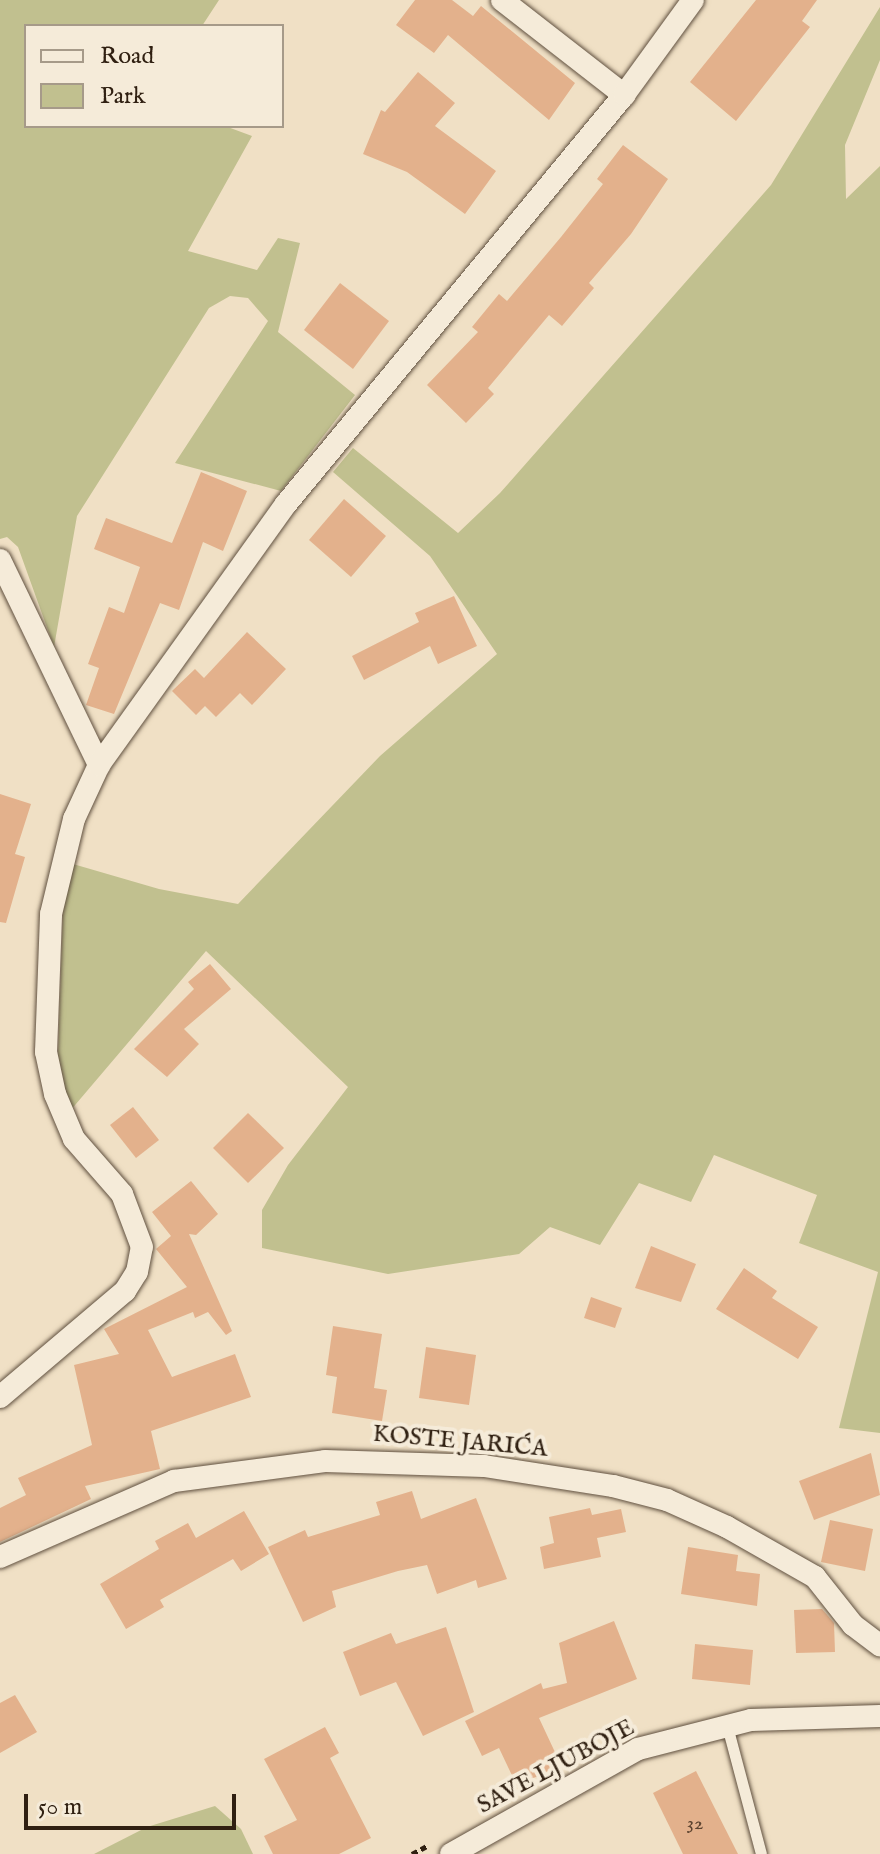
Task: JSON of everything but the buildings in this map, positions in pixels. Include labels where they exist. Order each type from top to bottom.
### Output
[{"type":"street","points":[[502,0],[624,95]]},
{"type":"street","points":[[0,1397],[125,1291],[137,1272],[142,1247],[122,1194],[74,1139],[55,1094],[46,1052],[51,914],[74,819],[99,765],[286,504],[624,95],[693,0]]},
{"type":"street","points":[[0,560],[99,765]]},
{"type":"street","name":"KOSTE JARIĆA","points":[[0,1557],[174,1481],[325,1461],[484,1466],[613,1486],[667,1500],[727,1527],[815,1577],[853,1625],[880,1645]]},
{"type":"street","name":"SAVE LJUBOJE","points":[[451,1854],[638,1749],[727,1726],[808,1715],[880,1716]]},
{"type":"lane","points":[[727,1726],[761,1854]]},
{"type":"green space","points":[[0,0],[219,0],[203,24],[24,24],[24,128],[230,128],[252,136],[188,251],[257,270],[278,238],[300,243],[278,332],[355,395],[281,491],[175,463],[268,321],[248,298],[230,296],[209,308],[77,516],[54,647],[18,547],[7,537],[0,539]]},
{"type":"green space","points":[[880,7],[880,60],[845,145],[846,199],[880,166],[880,1433],[839,1428],[878,1272],[799,1243],[817,1195],[714,1155],[691,1202],[639,1183],[600,1245],[550,1227],[519,1254],[388,1274],[262,1248],[262,1210],[288,1165],[348,1087],[206,951],[70,1111],[58,1055],[63,908],[73,864],[159,889],[238,904],[380,756],[497,654],[430,556],[333,472],[353,448],[458,533],[500,493],[771,185]]},
{"type":"green space","points":[[215,1806],[241,1829],[253,1854],[94,1854],[147,1827]]}]
